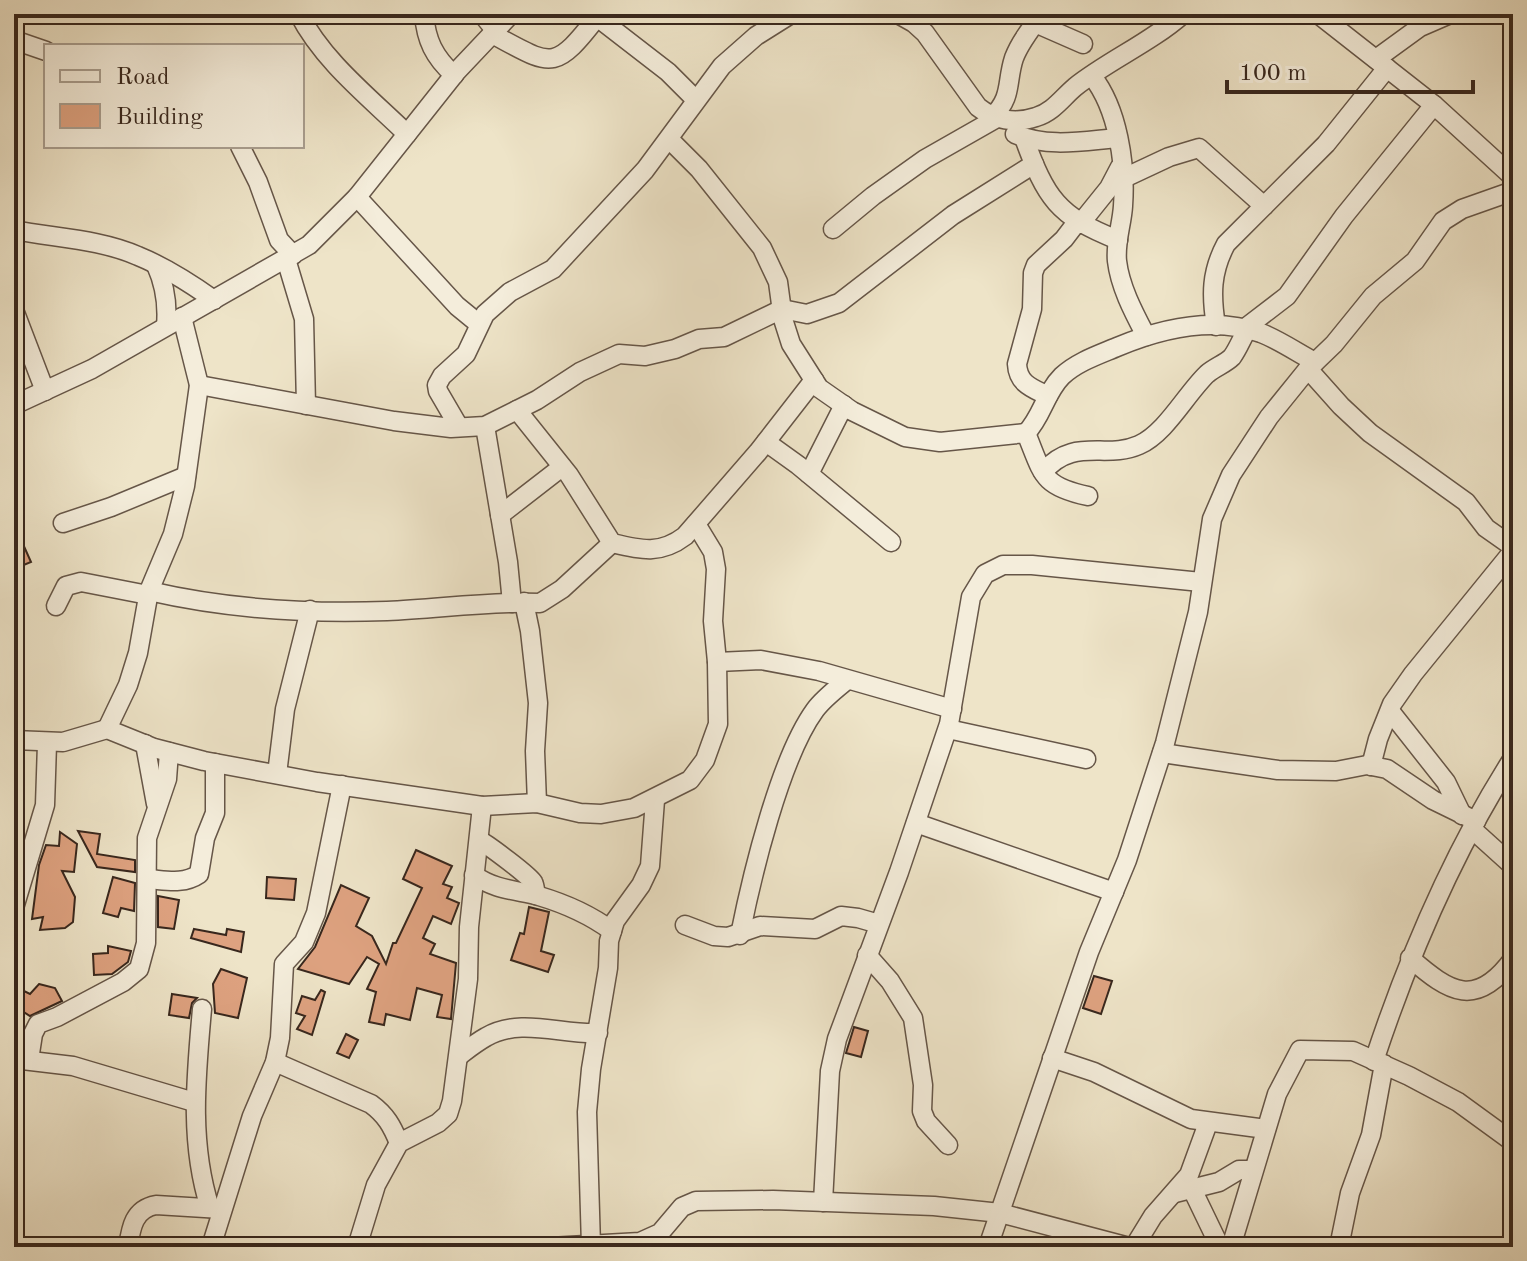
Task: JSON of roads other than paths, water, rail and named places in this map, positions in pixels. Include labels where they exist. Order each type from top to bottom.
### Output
[{"type":"street","points":[[299,14],[327,55],[407,134]]},
{"type":"street","points":[[424,14],[426,35],[432,49],[439,62],[454,75]]},
{"type":"street","points":[[482,14],[494,32],[545,60],[561,56],[579,41],[595,16],[668,72],[696,100]]},
{"type":"street","points":[[14,405],[92,369],[309,245],[357,197],[454,75],[511,14]]},
{"type":"street","points":[[459,427],[437,385],[442,376],[466,354],[485,314],[510,292],[553,269],[625,192],[669,139],[722,66],[762,22],[791,14]]},
{"type":"street","points":[[898,14],[925,33],[978,107],[1027,141],[1060,143],[1120,158],[1143,168],[1199,148],[1264,206]]},
{"type":"street","points":[[1014,176],[1027,141],[1042,115],[1124,53],[1164,30],[1183,14]]},
{"type":"street","points":[[1318,14],[1339,21],[1382,64],[1434,105],[1513,177]]},
{"type":"street","points":[[1216,326],[1212,281],[1226,244],[1326,144],[1382,64],[1420,27],[1450,14]]},
{"type":"street","points":[[833,229],[925,159],[994,119],[1003,107],[1014,58],[1038,18],[1083,44]]},
{"type":"street","points":[[14,40],[44,50]]},
{"type":"street","points":[[1092,76],[1109,103],[1120,158],[1123,201],[1118,264],[1146,336]]},
{"type":"street","points":[[1043,472],[1065,455],[1079,451],[1123,449],[1139,445],[1149,438],[1213,368],[1231,359],[1246,330],[1287,296],[1344,216],[1434,105]]},
{"type":"street","points":[[994,119],[1042,115]]},
{"type":"street","points":[[669,139],[699,169],[762,248],[778,282],[791,344],[819,388],[905,437],[940,442],[1026,433],[1034,425],[1048,396],[1062,377],[1084,362],[1146,336],[1193,325],[1216,326],[1262,333],[1312,365],[1341,406],[1370,433],[1466,502],[1486,528],[1513,549],[1413,674],[1390,711],[1371,766]]},
{"type":"street","points":[[1027,141],[1035,166],[1056,204],[1078,223],[1118,240]]},
{"type":"street","points":[[199,385],[394,421],[459,427],[485,426],[619,354],[645,356],[699,339],[724,337],[782,309],[807,314],[839,303],[953,215],[1035,166],[1060,143]]},
{"type":"street","points":[[241,148],[258,182],[279,240],[290,257],[304,319],[306,405]]},
{"type":"street","points":[[1120,158],[1143,168]]},
{"type":"street","points":[[1048,396],[1023,383],[1017,373],[1032,309],[1033,273],[1036,265],[1064,239],[1109,188],[1120,158]]},
{"type":"street","points":[[988,1247],[1089,952],[1127,860],[1162,753],[1198,612],[1212,519],[1231,475],[1269,417],[1312,365],[1334,344],[1373,296],[1415,261],[1443,221],[1462,209],[1513,191]]},
{"type":"street","points":[[357,197],[447,296],[479,324]]},
{"type":"street","points":[[14,230],[136,254],[214,300]]},
{"type":"street","points":[[107,729],[128,685],[138,653],[149,593],[173,534],[186,476],[199,385],[167,305],[163,280],[156,265]]},
{"type":"street","points":[[14,310],[45,391]]},
{"type":"street","points":[[517,410],[562,467],[612,543],[657,551],[674,545],[696,524],[814,380]]},
{"type":"street","points":[[809,474],[844,405]]},
{"type":"street","points":[[485,426],[518,603],[530,631],[538,703],[535,751],[537,803]]},
{"type":"street","points":[[1026,433],[1043,472],[1063,491],[1088,496]]},
{"type":"street","points":[[766,442],[891,542]]},
{"type":"street","points":[[500,515],[562,467]]},
{"type":"street","points":[[63,523],[186,476]]},
{"type":"street","points":[[14,740],[47,744],[107,729],[169,752],[215,763],[482,806],[537,803],[580,813],[601,814],[634,808],[690,780],[705,760],[718,724],[713,621],[716,569],[713,552],[696,524]]},
{"type":"street","points":[[56,606],[66,586],[81,582],[205,604],[310,610],[384,611],[540,603],[562,589],[612,543]]},
{"type":"street","points":[[823,1202],[830,1071],[837,1039],[948,729],[971,597],[985,574],[1003,565],[1032,565],[1201,582]]},
{"type":"street","points":[[277,774],[285,709],[310,610]]},
{"type":"street","points":[[717,662],[761,660],[819,671],[952,709]]},
{"type":"street","points":[[740,935],[776,799],[796,745],[816,709],[847,680]]},
{"type":"street","points":[[1390,711],[1446,782],[1470,821],[1513,866]]},
{"type":"street","points":[[948,729],[1086,759]]},
{"type":"street","points":[[14,908],[22,858],[45,805],[47,744]]},
{"type":"street","points":[[145,744],[156,806]]},
{"type":"street","points":[[169,752],[167,779],[147,838],[146,943],[139,969],[123,982],[38,1024],[22,1060],[73,1066],[194,1102]]},
{"type":"street","points":[[1162,753],[1278,770],[1314,772],[1371,766],[1387,769],[1470,821]]},
{"type":"street","points":[[1339,1247],[1350,1193],[1371,1135],[1379,1062],[1410,958],[1470,821],[1513,758]]},
{"type":"street","points":[[147,879],[180,882],[199,874],[205,838],[215,813],[215,763]]},
{"type":"street","points":[[211,1247],[216,1208],[275,1062],[280,1038],[284,964],[304,942],[316,913],[342,785]]},
{"type":"street","points":[[600,1246],[587,1112],[591,1069],[608,968],[609,941],[650,866],[655,800]]},
{"type":"street","points":[[357,1247],[376,1185],[399,1143],[438,1123],[448,1114],[463,1030],[482,806]]},
{"type":"street","points":[[916,823],[1114,892]]},
{"type":"street","points":[[479,840],[530,878],[536,895]]},
{"type":"street","points":[[474,875],[495,887],[536,895],[576,908],[612,931]]},
{"type":"street","points":[[685,925],[714,936],[728,937],[760,926],[815,929],[841,916],[879,924]]},
{"type":"street","points":[[867,955],[895,988],[913,1018],[923,1085],[922,1111],[926,1121],[948,1145]]},
{"type":"street","points":[[1410,958],[1440,984],[1459,991],[1483,988],[1498,979],[1513,959]]},
{"type":"street","points":[[202,1009],[194,1102],[195,1137],[200,1177],[216,1208]]},
{"type":"street","points":[[460,1055],[488,1035],[501,1032],[538,1028],[579,1034],[598,1033]]},
{"type":"street","points":[[463,1030],[501,1032]]},
{"type":"street","points":[[1231,1247],[1277,1094],[1300,1050],[1353,1051],[1379,1062],[1458,1102],[1513,1142]]},
{"type":"street","points":[[1052,1058],[1094,1072],[1191,1119],[1266,1129]]},
{"type":"street","points":[[275,1062],[371,1104],[391,1124],[399,1143]]},
{"type":"street","points":[[1184,1191],[1208,1123]]},
{"type":"street","points":[[552,1247],[640,1242],[660,1233],[682,1207],[696,1201],[934,1206],[1000,1213],[1132,1247],[1153,1216],[1184,1191],[1228,1179],[1239,1170],[1253,1170]]},
{"type":"street","points":[[1184,1191],[1220,1247]]},
{"type":"street","points":[[128,1247],[136,1215],[146,1207],[216,1208]]}]
